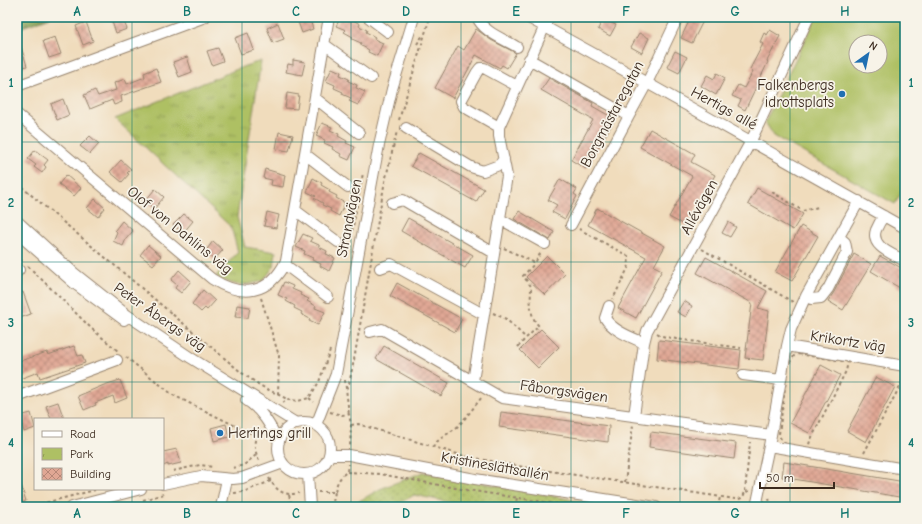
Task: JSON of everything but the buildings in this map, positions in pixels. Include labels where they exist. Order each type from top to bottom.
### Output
[{"type":"street","points":[[17,86],[205,17]]},
{"type":"street","points":[[258,289],[269,283],[277,275],[286,261],[329,17]]},
{"type":"street","points":[[368,17],[388,32]]},
{"type":"street","name":"Strandvägen","points":[[316,426],[336,374],[379,145],[392,89],[414,17]]},
{"type":"street","points":[[477,17],[481,24],[488,30],[516,47]]},
{"type":"street","points":[[473,381],[506,176],[499,136],[499,126],[516,86],[549,17]]},
{"type":"street","name":"Borgmästaregatan","points":[[571,225],[647,83],[678,17]]},
{"type":"street","name":"Allévägen","points":[[634,416],[647,331],[723,195],[751,141],[809,17]]},
{"type":"street","name":"Hertigs allé","points":[[524,21],[544,27],[859,201],[905,228]]},
{"type":"street","points":[[324,44],[371,78]]},
{"type":"street","points":[[529,59],[628,116]]},
{"type":"street","points":[[499,126],[464,107],[461,101],[480,68],[484,68],[516,86]]},
{"type":"street","points":[[315,98],[359,133]]},
{"type":"street","name":"Olof von Dahlins väg","points":[[17,114],[212,279],[234,290],[246,291],[258,289]]},
{"type":"street","points":[[406,128],[471,167],[483,171],[499,164],[504,159]]},
{"type":"street","points":[[305,154],[348,187]]},
{"type":"street","points":[[392,203],[403,200],[495,248]]},
{"type":"street","points":[[748,507],[756,507],[791,328],[806,296],[859,201]]},
{"type":"street","points":[[295,210],[338,242]]},
{"type":"street","points":[[884,216],[876,230],[875,239],[879,246],[905,261]]},
{"type":"street","points":[[500,219],[545,244]]},
{"type":"street","name":"Peter Åbergs väg","points":[[17,221],[74,273],[127,315],[191,358],[296,423]]},
{"type":"street","name":"Peter Åbergs väg","points":[[17,233],[57,269],[103,306],[254,405],[269,422],[279,442]]},
{"type":"street","points":[[806,296],[811,299],[821,298],[828,289],[847,252],[844,242],[839,237]]},
{"type":"street","points":[[284,264],[328,297]]},
{"type":"street","points":[[380,268],[391,264],[484,312]]},
{"type":"street","points":[[609,306],[605,318],[611,326],[644,343]]},
{"type":"street","name":"Fåborgsvägen","points":[[370,332],[382,329],[502,398],[771,435]]},
{"type":"street","name":"Krikortz väg","points":[[787,346],[848,359],[905,366]]},
{"type":"street","points":[[17,398],[117,360]]},
{"type":"street","points":[[743,375],[780,380]]},
{"type":"street","points":[[307,422],[316,426],[324,432],[328,438],[330,448],[329,455],[322,466],[308,474],[301,474],[292,471],[283,463],[278,453],[279,442],[286,429],[296,423],[307,422]]},
{"type":"street","points":[[769,446],[808,450],[905,469]]},
{"type":"street","name":"Kristineslättsallén","points":[[329,455],[349,455],[490,481],[656,507]]},
{"type":"street","points":[[164,484],[201,476],[227,479],[242,478],[283,463]]},
{"type":"street","points":[[308,474],[310,507]]},
{"type":"street","points":[[221,507],[227,479]]},
{"type":"street","points":[[72,507],[137,490]]},
{"type":"path","points":[[349,414],[345,390],[349,384],[354,360],[384,186],[408,86],[429,17]]},
{"type":"path","points":[[508,17],[524,21]]},
{"type":"path","points":[[17,183],[242,373],[261,386],[286,399]]},
{"type":"path","points":[[772,192],[803,211],[818,207]]},
{"type":"path","points":[[571,225],[628,256],[628,266],[609,306]]},
{"type":"path","points":[[518,347],[538,326],[533,320],[531,310],[531,286],[523,276],[535,263],[545,244]]},
{"type":"path","points":[[495,248],[535,263]]},
{"type":"path","points":[[701,249],[796,304]]},
{"type":"path","points":[[17,256],[92,329],[173,395],[256,436]]},
{"type":"path","points":[[258,289],[278,356],[278,395]]},
{"type":"path","points":[[484,312],[506,319],[526,338]]},
{"type":"path","points":[[654,332],[662,336],[676,339],[741,348]]},
{"type":"path","points":[[798,354],[848,359],[846,371],[810,441],[808,450],[783,443],[780,440],[779,434],[788,365],[790,360],[798,354]]},
{"type":"path","points":[[860,461],[905,377]]},
{"type":"path","points":[[433,447],[434,444],[452,432],[463,421],[487,390]]},
{"type":"path","points":[[625,482],[634,416]]},
{"type":"path","points":[[351,424],[358,424],[464,456],[494,462],[739,500],[745,491],[751,432]]},
{"type":"path","points":[[256,455],[271,481],[278,489],[290,495],[310,492]]},
{"type":"path","points":[[347,472],[380,474],[576,507]]},
{"type":"path","points":[[224,491],[232,494],[243,492],[271,481]]},
{"type":"path","points":[[29,507],[94,490]]},
{"type":"path","points":[[745,491],[769,495],[769,501],[772,505],[785,507]]},
{"type":"path","points":[[332,507],[335,492]]},
{"type":"path","points":[[142,500],[171,493]]},
{"type":"path","points":[[290,495],[292,507]]},
{"type":"path","points":[[718,507],[720,497]]},
{"type":"path","points":[[515,507],[517,498]]},
{"type":"green space","points":[[17,17],[50,17],[17,29]]},
{"type":"green space","name":"Falkenbergs idrottsplats","points":[[816,17],[905,17],[905,186],[895,204],[774,136],[765,122]]},
{"type":"green space","points":[[261,61],[237,217],[245,247],[276,252],[274,266],[263,281],[244,285],[234,284],[216,276],[238,252],[231,227],[115,119],[245,66]]},
{"type":"green space","points":[[423,472],[603,507],[474,507],[414,495],[393,507],[349,507],[380,489]]},
{"type":"place","name":"Falkenbergs idrottsplats","points":[[842,94]]},
{"type":"place","name":"Hertings grill","points":[[220,433]]}]
